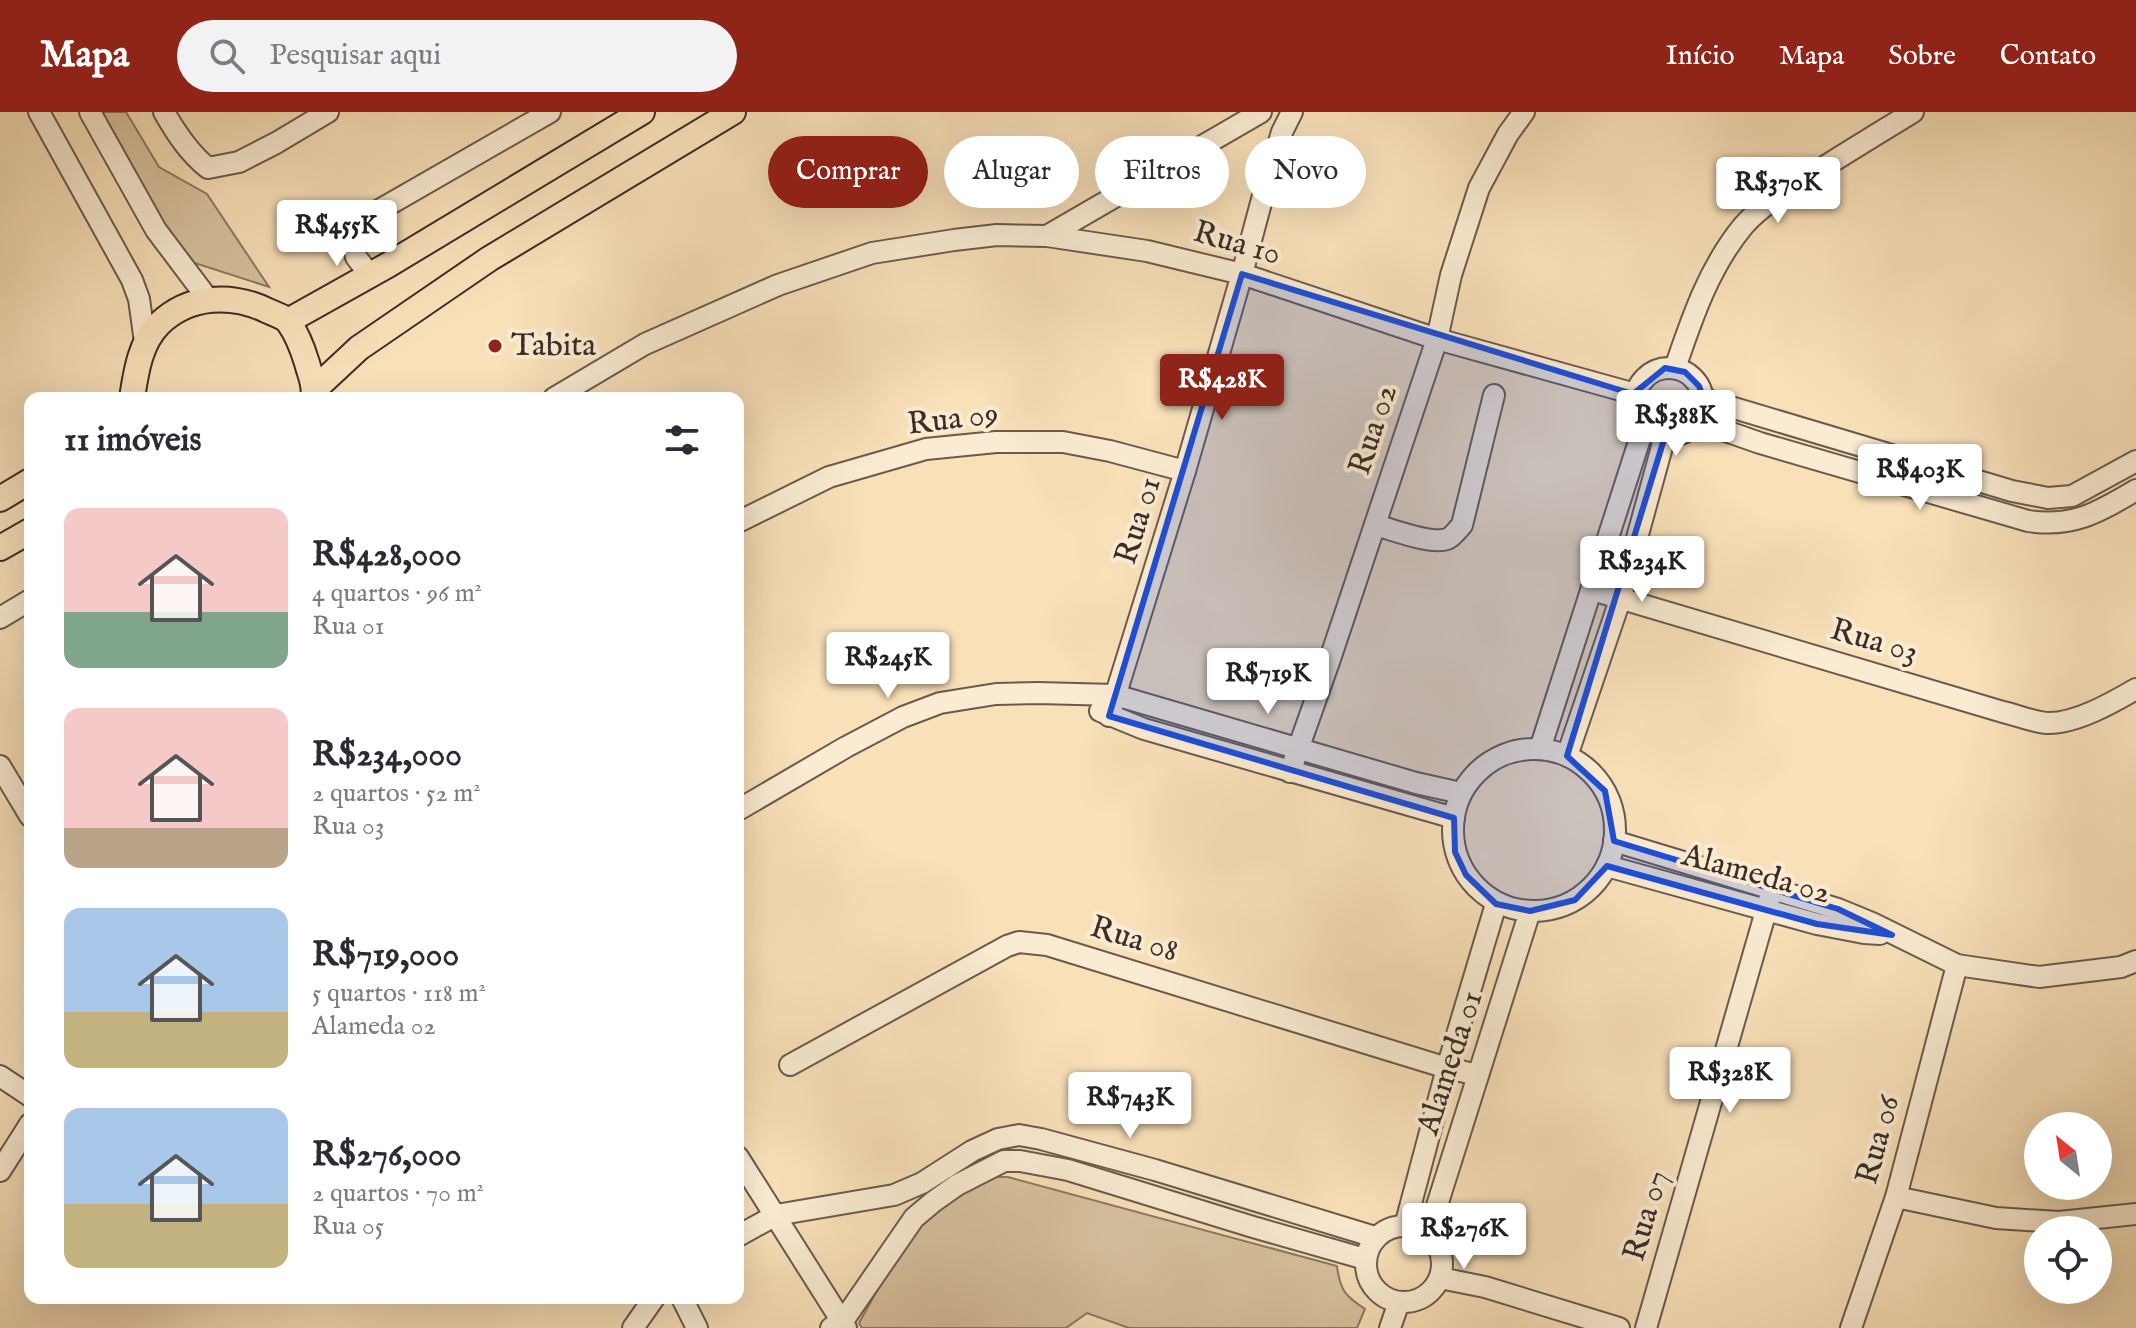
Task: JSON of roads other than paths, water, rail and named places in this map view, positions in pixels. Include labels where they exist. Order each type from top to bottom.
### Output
[{"type":"main road","points":[[288,321],[642,112]]},
{"type":"main road","points":[[316,392],[359,348],[489,259],[733,112]]},
{"type":"main road","points":[[133,392],[145,342],[159,323],[184,307],[208,299],[242,301],[288,321],[304,353],[314,392]]},
{"type":"main road","points":[[0,499],[24,485]]},
{"type":"main road","points":[[0,548],[24,534]]},
{"type":"street","points":[[39,112],[132,280],[139,299],[145,342]]},
{"type":"street","points":[[90,112],[156,230],[208,299]]},
{"type":"street","points":[[164,112],[184,144],[208,168],[239,162],[328,112]]},
{"type":"street","points":[[370,275],[356,257],[352,238],[369,216],[550,112]]},
{"type":"street","points":[[1047,236],[1261,112]]},
{"type":"street","name":"Rua 01","points":[[1109,716],[1185,471],[1269,174],[1282,132],[1292,112]]},
{"type":"street","name":"Rua 02","points":[[1290,772],[1437,339],[1451,275],[1479,188],[1508,134],[1524,112]]},
{"type":"street","points":[[1675,368],[1694,312],[1707,285],[1722,255],[1746,223],[1774,199],[1913,112]]},
{"type":"street","name":"Rua 10","points":[[564,392],[645,344],[778,285],[872,253],[997,235],[1047,236],[1147,251],[1242,274],[1437,339],[1635,394]]},
{"type":"street","points":[[1665,368],[1675,368],[1693,378],[1704,399],[1697,421],[1686,432],[1665,436],[1653,433],[1644,426],[1634,406],[1635,394],[1646,377],[1665,368]]},
{"type":"street","points":[[1375,525],[1431,539],[1452,537],[1462,525],[1494,395]]},
{"type":"street","points":[[1704,399],[2012,491],[2048,498],[2072,496],[2136,461]]},
{"type":"street","points":[[1697,421],[1760,443],[2046,524],[2072,522],[2097,513],[2136,490]]},
{"type":"street","points":[[1540,749],[1644,426]]},
{"type":"street","points":[[1567,756],[1620,600],[1665,436]]},
{"type":"street","name":"Rua 09","points":[[744,519],[829,477],[926,449],[996,442],[1063,442],[1185,471]]},
{"type":"street","name":"Rua 03","points":[[1592,590],[2048,723],[2075,718],[2136,689]]},
{"type":"street","points":[[0,618],[24,604]]},
{"type":"street","points":[[744,806],[903,717],[940,703],[996,694],[1115,695],[1416,783],[1461,793]]},
{"type":"street","points":[[1068,694],[1109,716],[1144,729],[1454,818]]},
{"type":"street","points":[[1540,749],[1567,756],[1589,770],[1605,791],[1614,815],[1614,841],[1607,866],[1593,885],[1575,900],[1553,909],[1530,911],[1496,904],[1466,875],[1455,852],[1454,818],[1461,793],[1490,762],[1514,751],[1540,749]]},
{"type":"street","points":[[0,766],[24,806]]},
{"type":"street","name":"Alameda 02","points":[[1614,841],[1838,909],[1957,965],[2039,977],[2121,967],[2136,961]]},
{"type":"street","name":"Alameda 02","points":[[1607,866],[1817,924],[1892,935]]},
{"type":"street","name":"Rua 07","points":[[1646,1328],[1772,890]]},
{"type":"street","name":"Alameda 01","points":[[1405,1226],[1447,1068],[1496,904]]},
{"type":"street","name":"Alameda 01","points":[[1428,1234],[1530,911]]},
{"type":"street","name":"Rua 08","points":[[790,1065],[1019,942],[1047,945],[1478,1075]]},
{"type":"street","name":"Rua 06","points":[[1851,1328],[1896,1197],[1957,965]]},
{"type":"street","points":[[0,1076],[24,1092]]},
{"type":"street","points":[[0,1171],[24,1133]]},
{"type":"street","points":[[744,1233],[776,1215],[894,1195],[922,1183],[972,1151],[998,1139],[1019,1135],[1117,1159],[1375,1237]]},
{"type":"street","points":[[744,1166],[840,1326],[914,1218],[957,1185],[1004,1161],[1068,1170],[1365,1259]]},
{"type":"street","points":[[1226,1218],[1232,1194]]},
{"type":"street","points":[[1896,1197],[1996,1218],[2059,1222],[2136,1214]]},
{"type":"street","points":[[1253,1227],[1261,1202]]},
{"type":"street","points":[[1405,1226],[1428,1234],[1441,1254],[1440,1278],[1433,1289],[1411,1302],[1387,1299],[1377,1292],[1370,1283],[1365,1259],[1375,1237],[1394,1227],[1405,1226]]},
{"type":"street","points":[[1440,1278],[1485,1287],[1619,1328]]},
{"type":"street","points":[[1390,1328],[1399,1302]]},
{"type":"street","points":[[633,1328],[650,1304]]},
{"type":"street","points":[[685,1304],[697,1328]]},
{"type":"place","name":"Tabita","points":[[495,346]]}]
